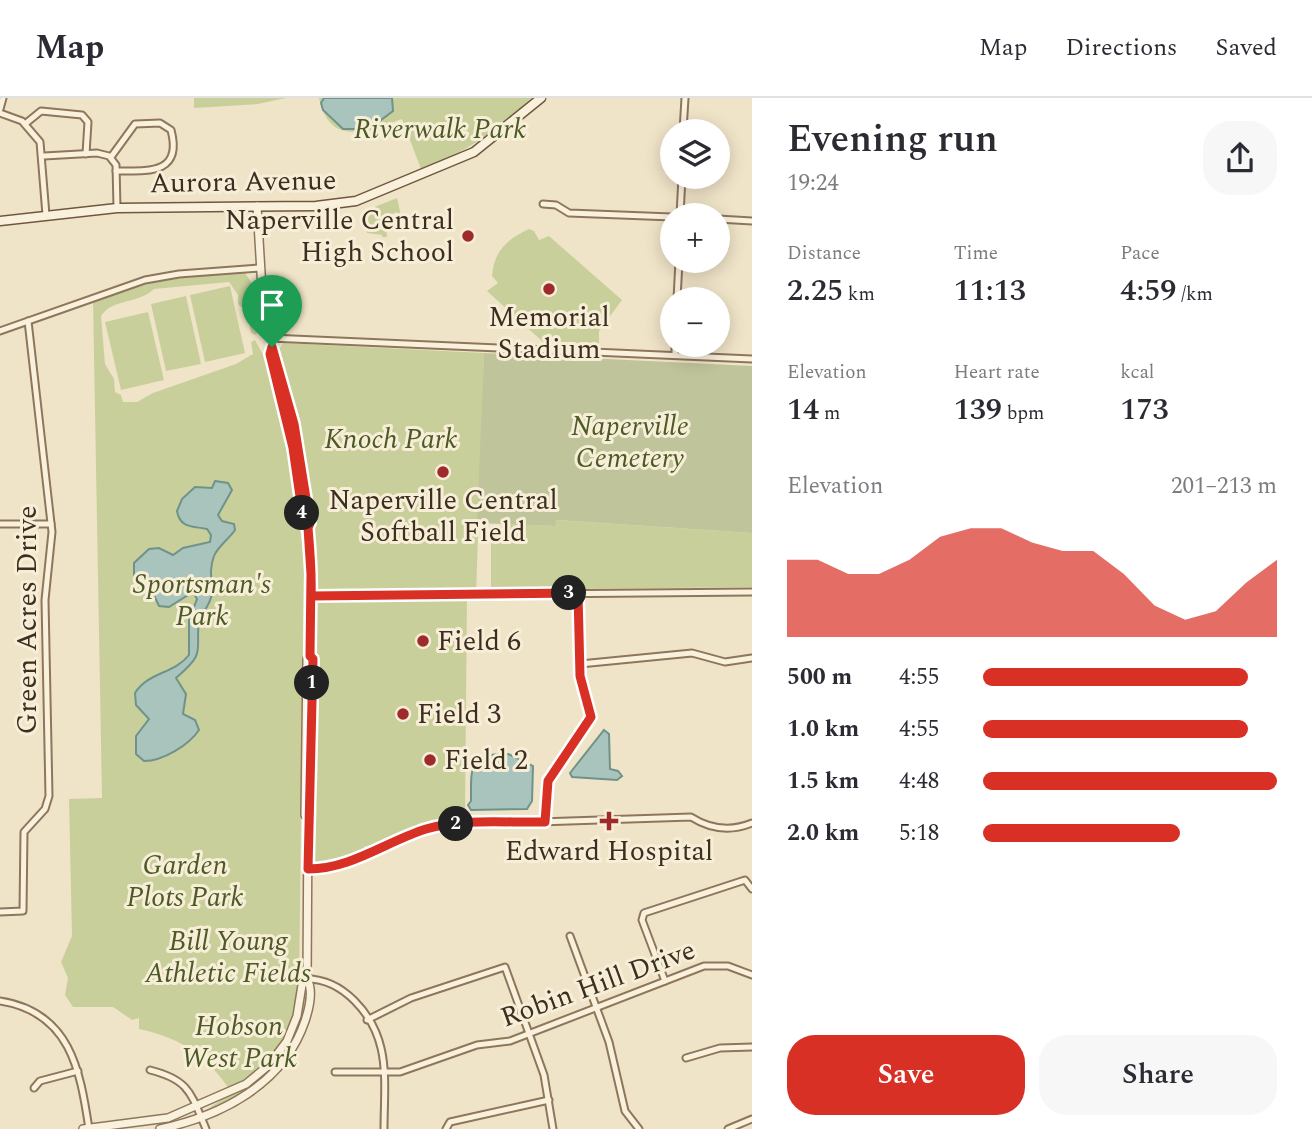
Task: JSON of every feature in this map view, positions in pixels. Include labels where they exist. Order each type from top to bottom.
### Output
[{"type":"main road","name":"Aurora Avenue","points":[[0,222],[117,208],[328,205],[372,196],[474,152],[541,98]]},
{"type":"street","points":[[3,98],[0,111],[25,124],[38,137],[44,156],[42,181],[47,215]]},
{"type":"street","points":[[684,119],[685,98]]},
{"type":"street","points":[[25,124],[44,111],[82,116],[88,122],[86,154]]},
{"type":"street","points":[[111,158],[135,124],[160,123],[167,126],[172,134],[172,154],[168,162],[156,170],[116,171]]},
{"type":"street","points":[[44,156],[101,153],[111,158],[116,171],[117,208]]},
{"type":"street","points":[[543,204],[556,205],[569,213],[660,217]]},
{"type":"street","points":[[160,1129],[199,1112],[246,1084],[275,1059],[290,1035],[297,1016],[302,985],[307,979],[313,659],[310,656],[308,528],[304,524],[293,448],[270,354],[272,347],[259,268],[257,206]]},
{"type":"street","points":[[730,220],[752,221]]},
{"type":"street","points":[[0,331],[145,280],[259,268]]},
{"type":"street","name":"Green Acres Drive","points":[[0,912],[23,911],[23,832],[45,809],[49,796],[45,600],[51,523],[29,321]]},
{"type":"street","points":[[270,338],[660,354]]},
{"type":"street","points":[[714,357],[752,359]]},
{"type":"street","points":[[0,524],[51,523]]},
{"type":"street","points":[[311,596],[752,592]]},
{"type":"street","points":[[545,822],[548,781],[591,717],[580,664],[578,593]]},
{"type":"street","points":[[580,664],[692,653],[724,662],[752,658]]},
{"type":"street","points":[[308,869],[336,867],[425,830],[446,825],[691,817],[708,828],[743,827],[752,823]]},
{"type":"street","points":[[665,981],[642,915],[685,898],[746,880],[752,889]]},
{"type":"street","points":[[570,936],[609,1042],[623,1105],[632,1123],[639,1129]]},
{"type":"street","name":"Robin Hill Drive","points":[[335,1072],[400,1073],[471,1047],[510,1041],[692,970],[716,965],[752,975]]},
{"type":"street","points":[[367,1020],[411,998],[505,967],[549,1100],[553,1129]]},
{"type":"street","points":[[307,979],[327,981],[340,987],[367,1020],[381,1048],[384,1129]]},
{"type":"street","points":[[0,1001],[22,1006],[50,1023],[67,1044],[78,1070],[87,1128],[158,1120],[199,1112]]},
{"type":"street","points":[[686,1058],[720,1048],[752,1047]]},
{"type":"street","points":[[34,1088],[40,1081],[78,1070]]},
{"type":"street","points":[[150,1070],[181,1081],[206,1129]]},
{"type":"street","points":[[446,1129],[448,1123],[549,1100]]},
{"type":"street","points":[[729,1129],[752,1119]]},
{"type":"street","points":[[454,1122],[459,1129]]},
{"type":"green space","name":"Riverwalk Park","points":[[194,98],[286,98],[258,104],[194,108]]},
{"type":"green space","name":"Riverwalk Park","points":[[319,98],[531,98],[480,140],[421,169],[402,119],[363,131],[341,130],[324,114]]},
{"type":"green space","points":[[397,198],[401,216],[414,228],[398,218],[397,212],[387,216],[382,224],[386,225],[387,237],[367,233],[365,221],[372,208]]},
{"type":"green space","name":"Memorial Stadium","points":[[529,229],[534,231],[539,240],[549,236],[622,300],[599,331],[599,344],[543,342],[487,291],[498,283],[492,276],[493,267],[503,247]]},
{"type":"green space","points":[[245,273],[251,282],[258,330],[256,335],[251,333],[247,312],[238,304],[238,295],[229,282],[154,289],[141,297],[112,306],[101,316],[105,364],[114,379],[115,392],[121,395],[123,402],[137,402],[153,393],[236,364],[253,354],[251,342],[255,340],[265,358],[268,357],[292,461],[304,561],[299,991],[291,1023],[277,1049],[256,1071],[230,1090],[212,1067],[191,1050],[168,1037],[139,1029],[139,1018],[132,1020],[113,1007],[73,1007],[65,995],[68,978],[61,962],[72,936],[69,799],[102,798],[93,300],[164,279]]},
{"type":"green space","points":[[230,286],[245,353],[205,362],[190,295]]},
{"type":"green space","points":[[186,296],[201,364],[166,371],[151,304]]},
{"type":"green space","points":[[148,312],[164,380],[121,390],[105,322]]},
{"type":"green space","name":"Knoch Park","points":[[283,343],[484,353],[476,597],[467,598],[465,816],[434,820],[420,828],[414,826],[403,831],[403,835],[364,847],[365,851],[321,865],[314,860],[315,542],[306,467],[279,350]]},
{"type":"green space","name":"Naperville Cemetery","points":[[484,353],[752,366],[752,533],[556,520],[555,526],[477,523]]},
{"type":"green space","points":[[555,520],[752,533],[752,587],[491,590],[491,543],[503,524],[554,526]]},
{"type":"green space","points":[[308,983],[300,1025],[279,1062],[248,1090],[209,1108],[266,1073],[283,1053],[301,996]]},
{"type":"water","points":[[324,98],[392,98],[393,111],[369,129],[343,129],[323,110],[321,103]]},
{"type":"water","points":[[215,481],[228,483],[232,490],[218,515],[222,521],[234,524],[235,530],[214,556],[212,592],[199,618],[196,657],[176,678],[186,694],[183,714],[195,720],[199,730],[175,751],[144,761],[136,754],[136,736],[149,719],[136,705],[135,693],[147,681],[176,666],[189,655],[189,620],[197,599],[193,592],[169,607],[159,606],[152,591],[138,585],[134,575],[134,563],[149,549],[159,548],[173,555],[183,548],[210,542],[211,535],[207,529],[184,524],[177,511],[182,499],[195,487],[212,488]]},
{"type":"water","points":[[604,730],[609,734],[610,769],[618,771],[622,776],[617,780],[572,777],[570,773]]},
{"type":"water","points":[[508,754],[533,766],[532,801],[527,809],[471,810],[468,805],[471,801],[472,771],[475,765],[485,756]]},
{"type":"place","name":"Naperville Central High School","points":[[468,236]]},
{"type":"place","name":"Memorial Stadium","points":[[549,289]]},
{"type":"place","name":"Naperville Central Softball Field","points":[[443,472]]},
{"type":"place","name":"Field 6","points":[[423,641]]},
{"type":"place","name":"Field 3","points":[[403,714]]},
{"type":"place","name":"Field 2","points":[[430,760]]},
{"type":"place","name":"Edward Hospital","points":[[609,821]]},
{"type":"route","points":[[272,347],[270,354],[293,448],[304,524],[308,528],[310,557],[311,574],[311,596],[578,593],[580,676],[591,717],[548,781],[545,822],[446,825],[425,830],[336,867],[308,869],[313,659],[310,656],[311,574],[308,528],[310,523],[302,460],[279,361],[272,347]]},
{"type":"park label","name":"Sportsman's Park","points":[[202,600]]},
{"type":"park label","name":"Garden Plots Park","points":[[185,881]]},
{"type":"park label","name":"Bill Young Athletic Fields","points":[[228,957]]},
{"type":"park label","name":"Hobson West Park","points":[[239,1042]]}]
